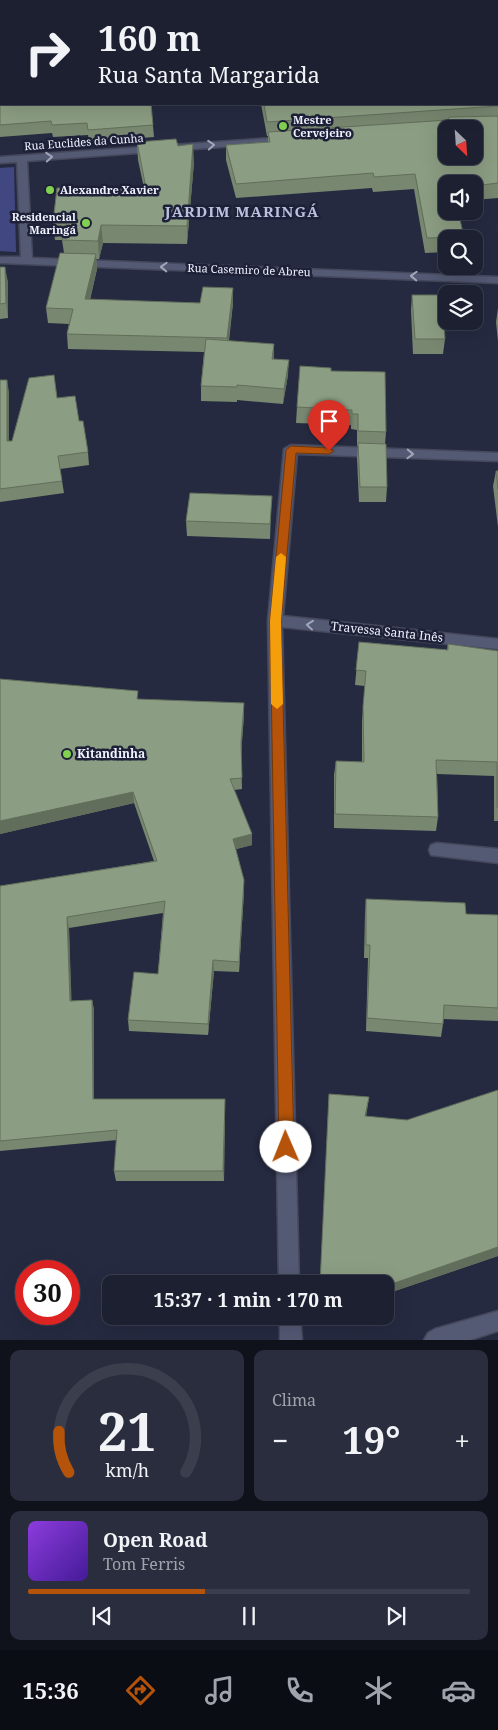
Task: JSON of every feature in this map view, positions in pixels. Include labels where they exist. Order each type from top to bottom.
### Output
[{"type":"street","name":"Rua Euclides da Cunha","points":[[0,160],[300,139]]},
{"type":"street","points":[[22,159],[27,262]]},
{"type":"street","name":"Rua Casemiro de Abreu","points":[[0,260],[498,280]]},
{"type":"street","points":[[289,1275],[275,621],[291,450],[498,456]]},
{"type":"street","name":"Travessa Santa Inês","points":[[275,621],[498,644]]},
{"type":"street","points":[[437,850],[498,856]]},
{"type":"street","points":[[435,1340],[498,1320]]},
{"type":"street","points":[[290,1325],[290,1340]]},
{"type":"shaded area","points":[[14,167],[16,252],[0,251],[0,168]]},
{"type":"building","points":[[0,105],[151,105],[153,125],[88,130],[87,123],[52,125],[51,121],[0,125]]},
{"type":"building","points":[[264,105],[498,105],[498,106],[267,122]]},
{"type":"building","points":[[498,116],[498,183],[483,185],[483,175],[438,175],[438,220],[460,220],[462,230],[438,230],[438,238],[427,238],[415,174],[374,177],[373,173],[236,184],[226,145],[270,142],[268,132],[438,121],[438,165],[483,165],[483,120],[448,120],[449,117]]},
{"type":"building","points":[[176,139],[178,146],[193,144],[187,226],[101,225],[98,241],[62,240],[67,222],[53,222],[57,188],[146,188],[137,142]]},
{"type":"building","points":[[60,253],[96,254],[85,299],[200,303],[203,287],[233,288],[227,338],[67,334],[73,309],[46,308]]},
{"type":"building","points":[[0,267],[5,267],[6,303],[0,304]]},
{"type":"building","points":[[412,295],[438,295],[438,330],[444,330],[445,339],[415,339]]},
{"type":"building","points":[[206,339],[274,344],[272,359],[289,360],[284,389],[237,385],[237,387],[201,386]]},
{"type":"building","points":[[300,366],[331,368],[331,371],[385,372],[386,432],[358,431],[358,414],[352,414],[352,410],[297,407]]},
{"type":"building","points":[[54,375],[57,398],[75,396],[79,421],[83,421],[88,452],[58,456],[62,481],[0,489],[0,380],[7,380],[7,441],[12,441],[29,378]]},
{"type":"building","points":[[358,443],[386,444],[387,487],[360,487]]},
{"type":"building","points":[[496,471],[498,471],[498,489]]},
{"type":"building","points":[[190,493],[272,496],[270,524],[186,521]]},
{"type":"building","points":[[359,642],[448,650],[448,644],[498,651],[498,807],[497,762],[436,760],[438,817],[335,814],[336,761],[364,762],[363,707],[366,671],[356,670]]},
{"type":"building","points":[[0,679],[138,691],[137,699],[244,703],[241,743],[242,778],[230,779],[252,834],[233,839],[244,880],[239,962],[213,960],[208,1024],[128,1020],[134,972],[158,974],[165,901],[67,917],[70,1001],[92,1000],[93,1099],[225,1099],[223,1171],[114,1171],[117,1130],[0,1141],[0,886],[157,861],[133,792],[0,821]]},
{"type":"building","points":[[366,899],[465,903],[466,914],[498,915],[498,1008],[444,1005],[443,1024],[367,1018],[370,945],[366,945]]},
{"type":"building","points":[[498,1090],[498,1247],[394,1283],[394,1275],[320,1275],[329,1094],[369,1097],[365,1116],[407,1120]]},
{"type":"slow traffic","points":[[277,704],[275,621],[281,557]]},
{"type":"place","name":"Mestre Cervejeiro","points":[[283,126]]},
{"type":"place","name":"Alexandre Xavier","points":[[50,190]]},
{"type":"place","name":"Residencial Maringá","points":[[86,223]]},
{"type":"place","name":"Kitandinha","points":[[67,754]]},
{"type":"district","name":"JARDIM MARINGÁ","points":[[242,212]]},
{"type":"route","points":[[286,1147],[275,621],[291,450],[329,451]]}]
